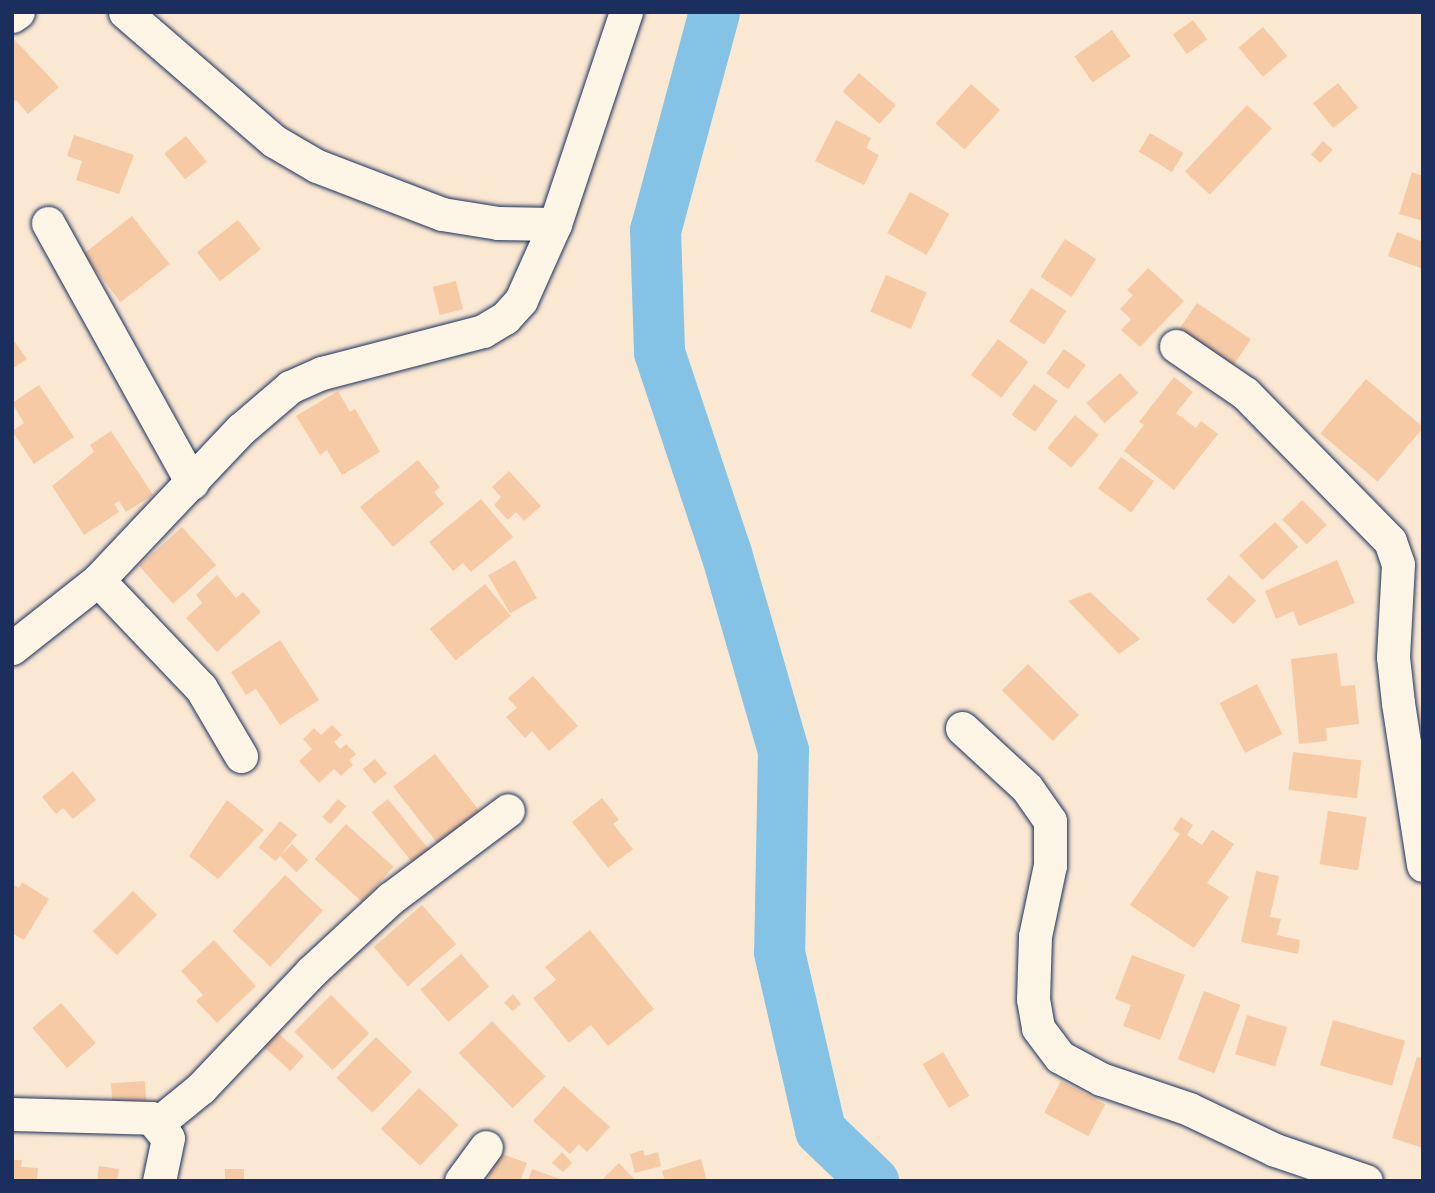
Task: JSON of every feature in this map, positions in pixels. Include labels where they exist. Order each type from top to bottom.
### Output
[{"type":"street","points":[[12,16],[18,12]]},
{"type":"street","points":[[125,12],[274,141],[317,166],[442,214],[498,223],[555,224]]},
{"type":"street","points":[[12,648],[98,580],[241,429],[290,387],[322,373],[483,331],[505,318],[521,300],[555,224],[625,12]]},
{"type":"street","points":[[48,223],[192,483]]},
{"type":"street","points":[[1176,346],[1245,393],[1390,541],[1398,564],[1394,657],[1398,703],[1423,865]]},
{"type":"street","points":[[98,580],[201,688],[241,756]]},
{"type":"street","points":[[962,729],[1027,788],[1050,821],[1050,865],[1035,936],[1034,999],[1038,1028],[1060,1057],[1101,1079],[1189,1109],[1275,1150],[1366,1181]]},
{"type":"street","points":[[159,1123],[201,1088],[311,972],[391,898],[508,810]]},
{"type":"street","points":[[12,1114],[142,1116],[159,1123],[168,1146],[159,1181]]},
{"type":"street","points":[[461,1181],[486,1147]]},
{"type":"building","points":[[1193,20],[1207,39],[1187,54],[1173,35]]},
{"type":"building","points":[[1263,27],[1287,56],[1263,77],[1238,48]]},
{"type":"building","points":[[1112,30],[1130,56],[1093,83],[1074,56]]},
{"type":"building","points":[[12,37],[59,87],[28,114],[16,100],[12,103]]},
{"type":"building","points":[[859,73],[896,105],[880,124],[843,92]]},
{"type":"building","points":[[1338,83],[1358,108],[1333,128],[1313,103]]},
{"type":"building","points":[[971,84],[1000,110],[965,149],[936,123]]},
{"type":"building","points":[[1247,105],[1272,128],[1210,195],[1185,172]]},
{"type":"building","points":[[836,120],[871,138],[866,148],[879,155],[864,185],[815,161]]},
{"type":"building","points":[[1150,133],[1183,153],[1172,172],[1139,152]]},
{"type":"building","points":[[74,135],[134,155],[119,194],[76,180],[82,161],[67,156]]},
{"type":"building","points":[[186,136],[207,162],[185,179],[164,154]]},
{"type":"building","points":[[1323,141],[1333,150],[1321,163],[1311,154]]},
{"type":"building","points":[[1412,172],[1423,176],[1423,221],[1399,214]]},
{"type":"building","points":[[910,192],[949,214],[927,255],[887,233]]},
{"type":"building","points":[[132,216],[170,264],[121,302],[83,254]]},
{"type":"building","points":[[238,220],[261,249],[220,281],[197,252]]},
{"type":"building","points":[[1397,232],[1423,242],[1423,269],[1388,256]]},
{"type":"building","points":[[1065,239],[1096,259],[1072,297],[1040,277]]},
{"type":"building","points":[[1148,268],[1184,301],[1140,347],[1121,330],[1131,319],[1120,309],[1133,295],[1127,290]]},
{"type":"building","points":[[886,275],[927,292],[911,329],[870,312]]},
{"type":"building","points":[[456,281],[463,309],[440,315],[433,287]]},
{"type":"building","points":[[1031,288],[1066,311],[1044,344],[1009,322]]},
{"type":"building","points":[[1197,303],[1251,339],[1230,371],[1176,335]]},
{"type":"building","points":[[12,338],[27,359],[12,369]]},
{"type":"building","points":[[998,339],[1028,362],[1001,398],[971,375]]},
{"type":"building","points":[[1064,349],[1086,365],[1068,389],[1046,373]]},
{"type":"building","points":[[1120,373],[1138,393],[1105,423],[1087,403]]},
{"type":"building","points":[[1174,377],[1193,392],[1176,413],[1196,428],[1201,421],[1218,434],[1174,490],[1124,451],[1144,425],[1139,422]]},
{"type":"building","points":[[1366,379],[1423,427],[1378,482],[1320,433]]},
{"type":"building","points":[[1034,384],[1057,401],[1035,432],[1012,415]]},
{"type":"building","points":[[39,385],[74,437],[34,464],[12,431],[24,423],[12,403]]},
{"type":"building","points":[[338,391],[350,412],[355,409],[380,452],[342,475],[327,450],[320,455],[296,416]]},
{"type":"building","points":[[1075,415],[1099,435],[1071,468],[1047,448]]},
{"type":"building","points":[[111,431],[153,495],[126,512],[119,501],[114,504],[119,512],[84,535],[52,486],[94,452],[90,445]]},
{"type":"building","points":[[1121,457],[1154,481],[1131,513],[1098,489]]},
{"type":"building","points":[[418,460],[440,487],[434,492],[444,504],[393,547],[360,507]]},
{"type":"building","points":[[509,471],[541,506],[524,521],[516,512],[508,520],[494,505],[501,497],[492,487]]},
{"type":"building","points":[[481,499],[513,537],[471,572],[463,563],[453,571],[429,542]]},
{"type":"building","points":[[1302,500],[1327,525],[1307,545],[1282,520]]},
{"type":"building","points":[[1275,522],[1298,547],[1262,580],[1239,555]]},
{"type":"building","points":[[182,527],[216,565],[173,604],[139,566]]},
{"type":"building","points":[[515,560],[537,598],[510,614],[488,576]]},
{"type":"building","points":[[1337,560],[1355,603],[1299,626],[1293,611],[1276,619],[1265,591]]},
{"type":"building","points":[[217,575],[236,598],[243,592],[261,612],[217,652],[186,618],[202,603],[196,595]]},
{"type":"building","points":[[1229,575],[1256,600],[1234,624],[1206,599]]},
{"type":"building","points":[[485,584],[511,616],[456,661],[430,629]]},
{"type":"building","points":[[1090,592],[1140,639],[1119,654],[1068,601]]},
{"type":"building","points":[[280,640],[319,700],[280,725],[256,689],[246,695],[231,672]]},
{"type":"building","points":[[1337,653],[1341,686],[1355,685],[1359,724],[1326,728],[1327,741],[1299,744],[1291,659]]},
{"type":"building","points":[[1028,664],[1079,715],[1053,741],[1002,690]]},
{"type":"building","points":[[533,676],[578,726],[549,751],[532,731],[525,738],[506,717],[517,708],[508,698]]},
{"type":"building","points":[[1257,684],[1282,734],[1245,753],[1220,703]]},
{"type":"building","points":[[332,725],[342,735],[334,742],[340,749],[346,744],[356,754],[349,760],[353,765],[341,776],[334,769],[319,783],[299,761],[312,749],[303,739],[314,728],[321,735]]},
{"type":"building","points":[[1293,752],[1361,760],[1357,798],[1288,790]]},
{"type":"building","points":[[435,754],[482,815],[441,847],[393,787]]},
{"type":"building","points":[[375,759],[387,774],[375,784],[363,769]]},
{"type":"building","points":[[73,771],[96,800],[73,819],[63,808],[56,814],[42,797]]},
{"type":"building","points":[[602,798],[619,820],[613,824],[633,849],[608,868],[572,822]]},
{"type":"building","points":[[338,799],[346,806],[331,824],[322,817]]},
{"type":"building","points":[[388,799],[430,850],[413,864],[372,812]]},
{"type":"building","points":[[227,800],[264,830],[218,879],[189,856]]},
{"type":"building","points":[[1328,811],[1367,817],[1358,870],[1320,864]]},
{"type":"building","points":[[1181,817],[1193,825],[1187,835],[1202,845],[1212,830],[1234,844],[1207,883],[1229,897],[1194,948],[1130,905],[1180,834],[1173,829]]},
{"type":"building","points":[[280,821],[297,835],[276,861],[259,847]]},
{"type":"building","points":[[346,824],[394,867],[362,902],[315,859]]},
{"type":"building","points":[[292,844],[308,860],[296,872],[280,856]]},
{"type":"building","points":[[1256,871],[1279,876],[1270,917],[1281,919],[1277,935],[1300,940],[1298,954],[1241,942]]},
{"type":"building","points":[[285,875],[323,910],[271,967],[232,931]]},
{"type":"building","points":[[22,882],[49,899],[24,940],[12,933],[12,884],[19,888]]},
{"type":"building","points":[[133,891],[157,915],[117,955],[93,931]]},
{"type":"building","points":[[422,905],[456,944],[408,986],[374,947]]},
{"type":"building","points":[[590,930],[654,1009],[608,1046],[591,1025],[569,1043],[533,998],[556,980],[545,967]]},
{"type":"building","points":[[214,940],[256,986],[217,1023],[196,1001],[203,995],[181,971]]},
{"type":"building","points":[[461,954],[489,986],[448,1022],[420,989]]},
{"type":"building","points":[[1132,955],[1185,975],[1160,1040],[1123,1026],[1131,1005],[1115,999]]},
{"type":"building","points":[[1204,991],[1240,1005],[1214,1073],[1178,1059]]},
{"type":"building","points":[[513,994],[521,1004],[513,1011],[504,1003]]},
{"type":"building","points":[[331,995],[369,1033],[332,1070],[294,1032]]},
{"type":"building","points":[[61,1003],[96,1043],[67,1068],[32,1028]]},
{"type":"building","points":[[1247,1015],[1287,1027],[1275,1066],[1235,1054]]},
{"type":"building","points":[[1333,1020],[1405,1041],[1392,1086],[1320,1065]]},
{"type":"building","points":[[492,1021],[545,1076],[512,1108],[459,1053]]},
{"type":"building","points":[[277,1032],[304,1056],[290,1071],[264,1047]]},
{"type":"building","points":[[376,1037],[412,1072],[372,1113],[336,1078]]},
{"type":"building","points":[[943,1052],[969,1096],[949,1108],[922,1064]]},
{"type":"building","points":[[1417,1057],[1423,1058],[1423,1148],[1392,1138]]},
{"type":"building","points":[[145,1081],[147,1108],[113,1110],[111,1083]]},
{"type":"building","points":[[1061,1081],[1105,1104],[1088,1136],[1044,1113]]},
{"type":"building","points":[[564,1086],[610,1127],[587,1152],[579,1144],[570,1154],[533,1121]]},
{"type":"building","points":[[419,1088],[458,1125],[420,1166],[381,1129]]},
{"type":"building","points":[[643,1150],[645,1156],[658,1152],[661,1166],[635,1173],[630,1154]]},
{"type":"building","points":[[497,1152],[527,1163],[520,1181],[487,1181]]},
{"type":"building","points":[[562,1152],[572,1163],[563,1172],[552,1163]]},
{"type":"building","points":[[701,1159],[707,1181],[665,1181],[662,1171]]},
{"type":"building","points":[[12,1160],[22,1160],[21,1167],[38,1168],[37,1181],[12,1181]]},
{"type":"building","points":[[619,1163],[636,1181],[601,1181]]},
{"type":"building","points":[[99,1166],[119,1169],[117,1181],[97,1181]]},
{"type":"building","points":[[225,1169],[244,1169],[244,1181],[225,1181]]},
{"type":"building","points":[[532,1169],[560,1179],[528,1181]]},
{"type":"waterway","points":[[714,12],[655,230],[659,352],[726,553],[783,750],[779,952],[820,1130],[873,1181]]}]
